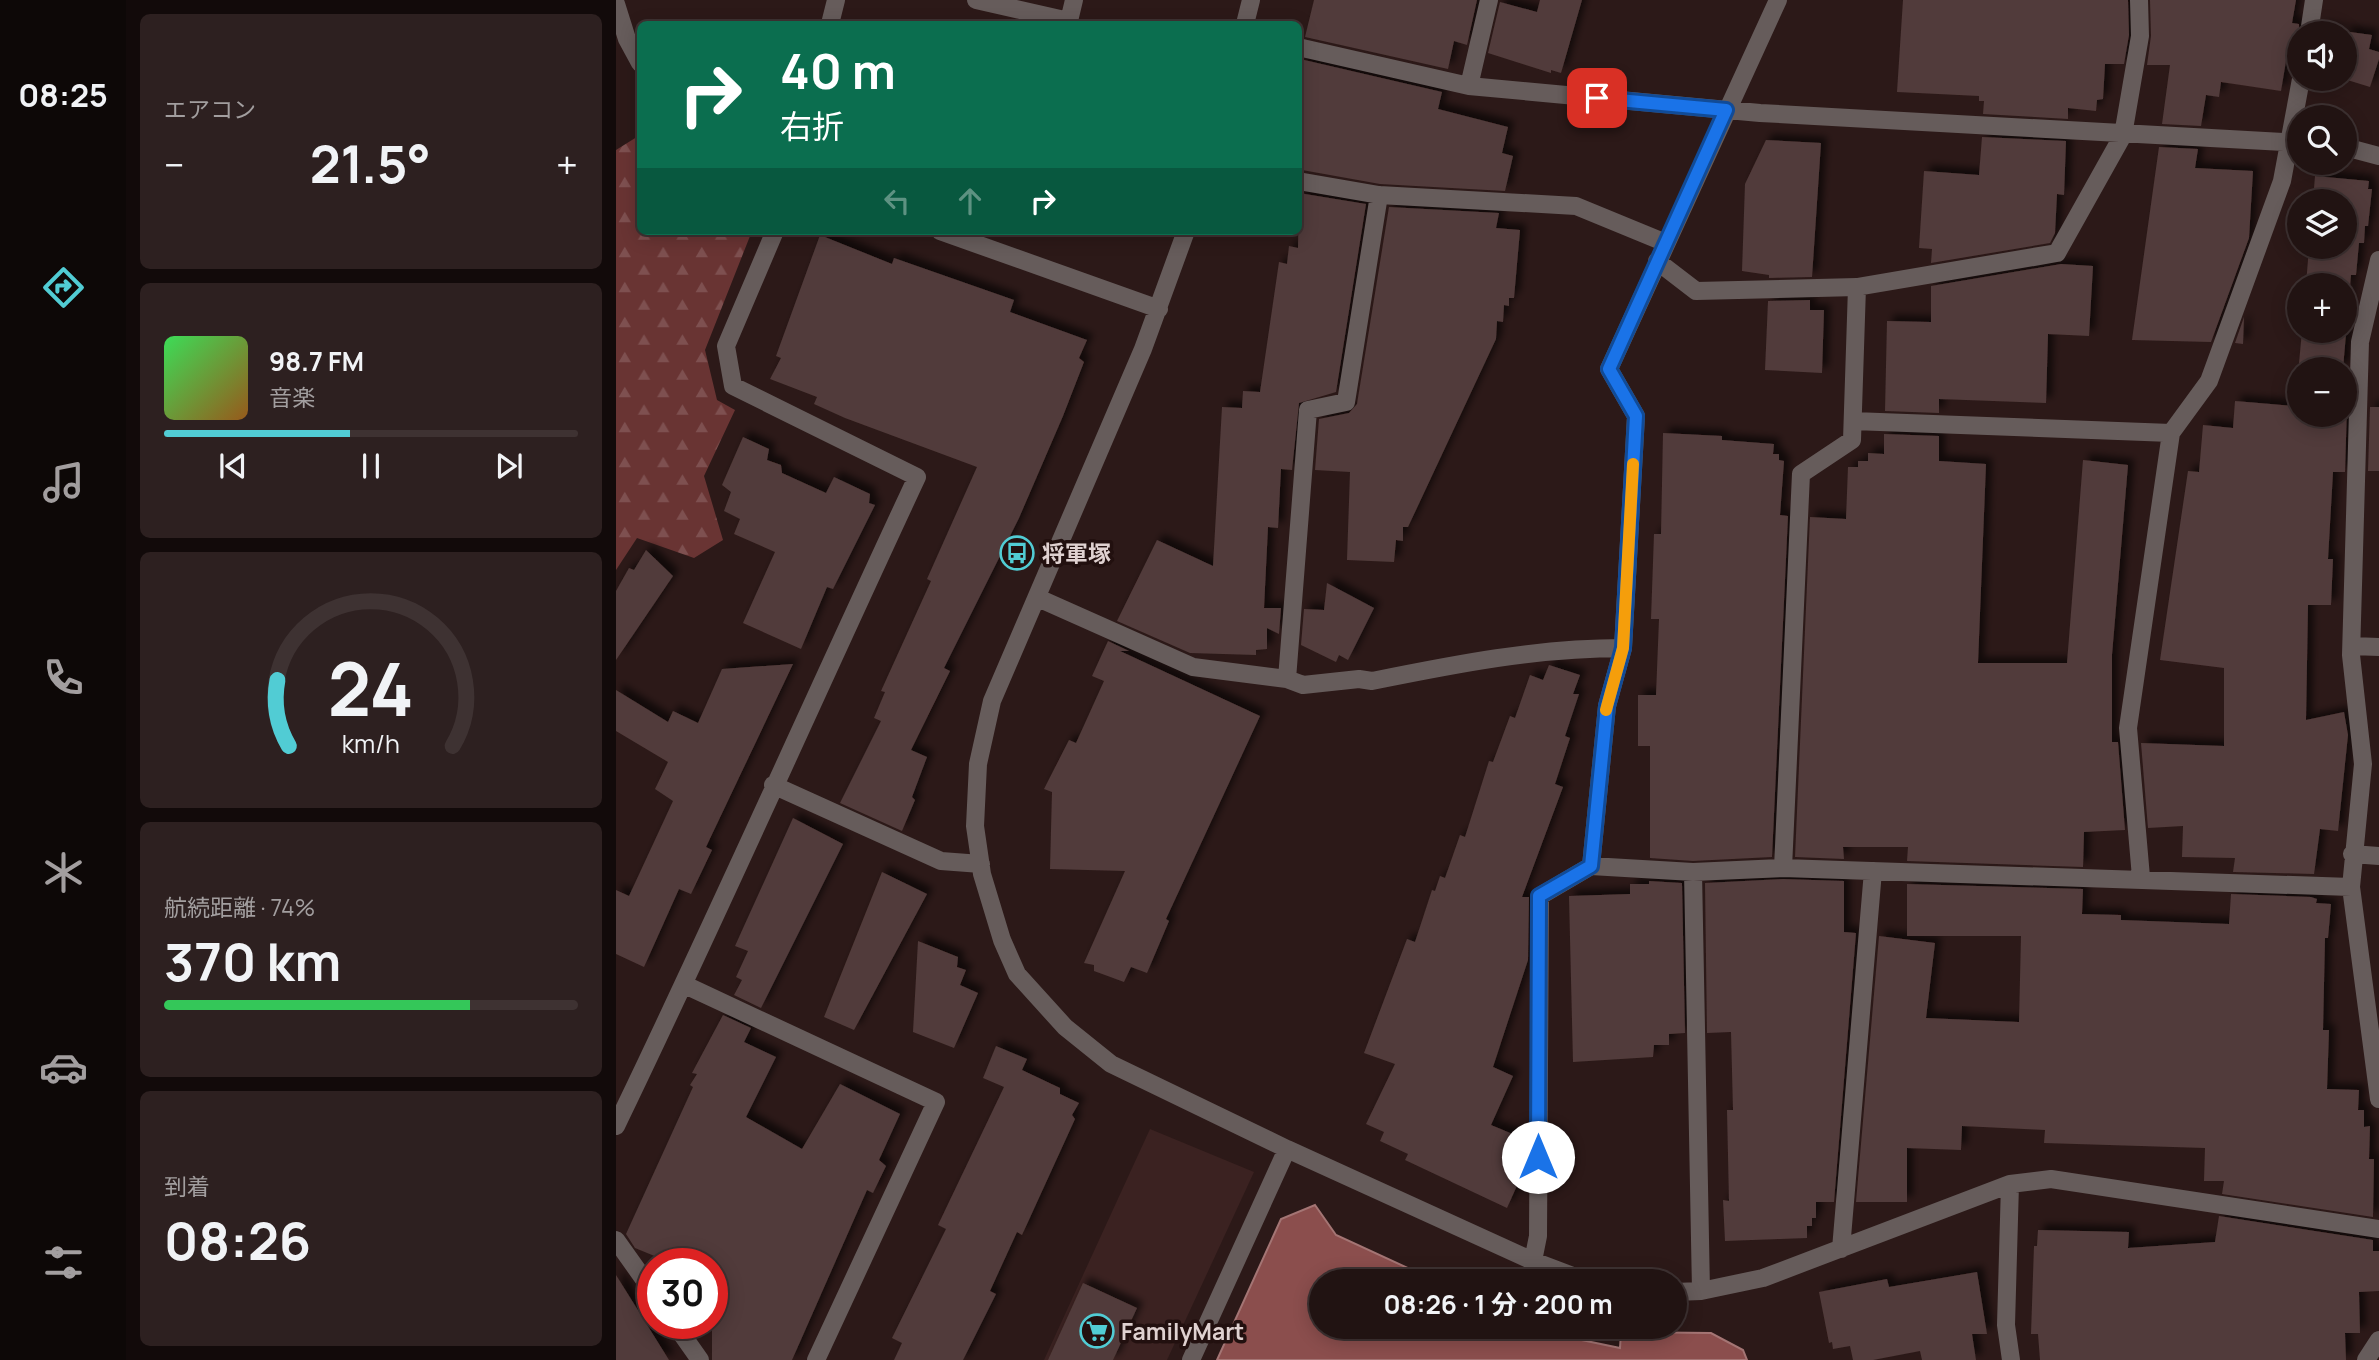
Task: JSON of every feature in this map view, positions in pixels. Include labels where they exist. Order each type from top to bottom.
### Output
[{"type":"street","points":[[831,21],[836,0]]},
{"type":"street","points":[[976,0],[1065,21]]},
{"type":"street","points":[[1069,21],[1074,0]]},
{"type":"street","points":[[1246,21],[1251,0]]},
{"type":"street","points":[[1469,86],[1489,0]]},
{"type":"street","points":[[1591,866],[1607,706],[1623,648],[1636,416],[1609,369],[1778,0]]},
{"type":"street","points":[[1657,261],[1696,291],[1857,287],[2057,253],[2123,135],[2140,37],[2139,0]]},
{"type":"street","points":[[2311,21],[2314,0]]},
{"type":"street","points":[[616,4],[627,38],[637,57]]},
{"type":"street","points":[[1302,48],[1469,86],[1726,110],[2287,143]]},
{"type":"street","points":[[2357,148],[2379,156]]},
{"type":"street","points":[[2141,877],[2128,728],[2171,433],[2209,381],[2287,166]]},
{"type":"street","points":[[1302,182],[1379,195],[1577,206],[1665,243]]},
{"type":"street","points":[[1287,679],[1308,410],[1346,402],[1379,195]]},
{"type":"street","points":[[616,1126],[685,985],[773,785],[917,477],[733,386],[726,346],[773,235]]},
{"type":"street","points":[[951,235],[1159,309]]},
{"type":"street","points":[[1185,235],[1159,309],[992,701],[978,764],[975,826],[981,864],[1002,940],[1017,974],[1065,1027],[1111,1064],[1287,1149],[1554,1269]]},
{"type":"street","points":[[2379,260],[2360,342],[2351,646],[2363,764],[2352,854],[2351,887],[2379,1099]]},
{"type":"street","points":[[1783,868],[1801,474],[1852,440],[1857,287]]},
{"type":"street","points":[[1853,421],[2171,433]]},
{"type":"street","points":[[1038,598],[1193,667],[1287,679],[1303,685],[1359,679],[1372,681],[1498,655],[1568,648],[1623,648]]},
{"type":"street","points":[[2351,646],[2379,647]]},
{"type":"street","points":[[773,785],[942,861],[981,864]]},
{"type":"street","points":[[2352,854],[2379,856]]},
{"type":"street","points":[[1533,1261],[1538,1236],[1539,896],[1591,866],[1693,872],[1783,868],[2141,877],[2351,887]]},
{"type":"street","points":[[1841,1249],[1873,871]]},
{"type":"street","points":[[1693,872],[1701,1291]]},
{"type":"street","points":[[685,985],[936,1102],[816,1360]]},
{"type":"street","points":[[1191,1360],[1287,1149]]},
{"type":"street","points":[[1687,1292],[1763,1278],[2010,1184],[2051,1178],[2379,1229]]},
{"type":"street","points":[[2010,1184],[2006,1325],[2011,1360]]},
{"type":"street","points":[[616,1240],[637,1270]]},
{"type":"street","points":[[685,1339],[700,1360]]},
{"type":"street","points":[[2367,1360],[2379,1340]]},
{"type":"shaded area","points":[[1150,1129],[1254,1172],[1167,1360],[1044,1360]]},
{"type":"shaded area","points":[[1315,1205],[1336,1235],[1410,1269],[1309,1269],[1309,1339],[1577,1339],[1620,1348],[1621,1339],[1687,1339],[1687,1333],[1711,1333],[1743,1350],[1747,1360],[1217,1360],[1281,1219]]},
{"type":"green space","points":[[637,137],[637,235],[750,235],[705,350],[717,400],[735,410],[704,476],[723,540],[694,558],[637,538],[616,570],[616,150]]},
{"type":"building","points":[[1314,0],[1477,0],[1467,45],[1454,41],[1448,69],[1305,37]]},
{"type":"building","points":[[1540,0],[1582,0],[1561,73],[1551,70],[1551,73],[1488,53],[1500,2],[1537,12]]},
{"type":"building","points":[[1903,0],[2128,0],[2129,35],[2124,64],[2105,64],[2103,99],[2097,100],[2096,111],[2068,108],[2068,119],[1983,114],[1984,101],[1979,101],[1979,96],[1897,92]]},
{"type":"building","points":[[2150,0],[2296,0],[2292,21],[2287,21],[2287,61],[2281,91],[2221,82],[2219,97],[2206,95],[2201,126],[2162,124],[2170,65],[2147,65],[2151,36]]},
{"type":"building","points":[[2357,33],[2372,35],[2369,49],[2379,52],[2370,87],[2357,83]]},
{"type":"building","points":[[1302,59],[1442,92],[1438,109],[1508,127],[1502,153],[1513,156],[1505,191],[1380,184],[1302,170]]},
{"type":"building","points":[[1982,137],[2066,141],[2064,195],[2057,194],[2055,233],[2050,243],[1931,263],[1932,249],[1919,248],[1924,171],[1979,175]]},
{"type":"building","points":[[1766,140],[1821,143],[1812,277],[1769,278],[1769,275],[1742,271],[1745,184]]},
{"type":"building","points":[[2159,147],[2198,149],[2195,168],[2253,171],[2249,238],[2211,342],[2132,340]]},
{"type":"building","points":[[2315,176],[2369,181],[2368,189],[2372,189],[2368,226],[2365,226],[2364,243],[2359,243],[2356,273],[2307,273],[2308,259],[2357,259],[2357,189],[2314,189]]},
{"type":"building","points":[[1302,193],[1366,204],[1336,392],[1299,403],[1292,470],[1281,469],[1278,528],[1268,527],[1264,608],[1281,608],[1279,634],[1267,628],[1267,649],[1256,650],[1256,655],[1190,653],[1117,621],[1157,540],[1213,566],[1222,407],[1242,408],[1243,391],[1260,392],[1279,262],[1287,264],[1289,246],[1298,248],[1298,235],[1302,235]]},
{"type":"building","points":[[1389,207],[1499,213],[1496,228],[1520,230],[1514,298],[1509,298],[1509,306],[1504,305],[1503,322],[1497,321],[1496,339],[1408,527],[1403,527],[1403,541],[1396,540],[1394,562],[1347,560],[1350,472],[1315,470],[1319,419],[1349,413],[1357,404]]},
{"type":"building","points":[[820,235],[892,264],[894,258],[1014,300],[1010,312],[1087,340],[1079,358],[1084,362],[1063,416],[1019,518],[944,668],[950,671],[911,750],[927,757],[912,797],[915,800],[902,831],[840,803],[881,721],[874,718],[885,692],[881,691],[931,581],[927,579],[977,467],[845,418],[814,404],[817,397],[770,379],[781,358],[776,356]]},
{"type":"building","points":[[2061,264],[2093,266],[2089,336],[2048,334],[2046,403],[1939,399],[1939,413],[1885,411],[1887,321],[1931,322],[1931,286]]},
{"type":"building","points":[[1810,300],[1810,310],[1824,310],[1822,373],[1765,370],[1768,301]]},
{"type":"building","points":[[2244,317],[2243,344],[2235,343]]},
{"type":"building","points":[[2301,343],[2345,343],[2344,357],[2300,357]]},
{"type":"building","points":[[2235,401],[2287,405],[2287,427],[2346,427],[2345,472],[2333,472],[2328,559],[2333,559],[2331,605],[2308,605],[2306,720],[2344,712],[2348,735],[2338,831],[2320,829],[2314,874],[2233,872],[2235,858],[2182,857],[2183,826],[2148,828],[2141,743],[2224,746],[2224,668],[2160,660],[2188,471],[2199,472],[2203,425],[2233,428]]},
{"type":"building","points":[[2370,407],[2379,407],[2379,471],[2368,471]]},
{"type":"building","points":[[1663,433],[1722,436],[1722,440],[1774,444],[1773,454],[1779,454],[1779,460],[1784,461],[1780,515],[1788,516],[1772,857],[1693,861],[1650,858],[1650,746],[1638,746],[1638,695],[1656,695],[1659,619],[1651,619],[1654,534],[1661,534]]},
{"type":"building","points":[[1884,434],[1939,436],[1939,461],[1986,464],[1978,663],[2067,663],[2083,460],[2128,465],[2112,655],[2112,742],[2118,742],[2125,830],[2084,832],[2083,867],[1907,861],[1908,847],[1843,847],[1844,859],[1795,857],[1810,517],[1846,519],[1848,467],[1858,467],[1858,461],[1868,461],[1868,453],[1884,454]]},
{"type":"building","points":[[743,437],[769,449],[767,460],[781,465],[782,473],[826,493],[834,477],[870,494],[869,503],[875,505],[833,589],[827,587],[801,649],[743,623],[775,552],[734,534],[740,519],[724,511],[731,492],[722,485]]},
{"type":"building","points":[[646,550],[673,576],[616,660],[616,591],[629,568],[634,570]]},
{"type":"building","points":[[1327,583],[1374,608],[1348,660],[1339,655],[1336,662],[1301,645],[1304,609],[1324,610]]},
{"type":"building","points":[[1108,641],[1129,651],[1120,651],[1260,716],[1166,919],[1169,921],[1147,973],[1131,967],[1124,982],[1094,971],[1094,965],[1084,963],[1125,871],[1050,869],[1052,792],[1044,789],[1069,740],[1076,743],[1104,681],[1092,676]]},
{"type":"building","points":[[793,664],[706,847],[712,850],[691,894],[679,889],[644,967],[616,954],[616,890],[629,896],[673,801],[655,789],[668,762],[616,731],[616,690],[668,722],[673,711],[698,723],[722,669]]},
{"type":"building","points":[[1549,665],[1580,675],[1573,694],[1579,694],[1565,736],[1570,738],[1555,784],[1563,787],[1522,897],[1529,897],[1528,960],[1493,1067],[1513,1076],[1491,1125],[1515,1135],[1503,1160],[1524,1170],[1507,1208],[1405,1160],[1408,1154],[1380,1141],[1384,1132],[1366,1124],[1395,1064],[1364,1053],[1407,939],[1415,942],[1432,890],[1435,891],[1440,876],[1445,878],[1460,835],[1465,837],[1489,761],[1493,762],[1510,716],[1515,718],[1530,675],[1543,680]]},
{"type":"building","points":[[793,818],[843,844],[761,1008],[734,995],[742,980],[736,977],[748,951],[735,946]]},
{"type":"building","points":[[882,872],[927,894],[854,1030],[824,1017]]},
{"type":"building","points":[[1783,879],[1844,881],[1844,932],[1856,933],[1834,1202],[1816,1202],[1816,1218],[1812,1218],[1812,1226],[1807,1226],[1807,1238],[1725,1241],[1723,1200],[1729,1201],[1727,1110],[1733,1110],[1731,1032],[1707,1033],[1705,883]]},
{"type":"building","points":[[1649,881],[1682,883],[1685,1033],[1669,1034],[1669,1045],[1654,1045],[1653,1057],[1573,1062],[1569,896],[1630,894],[1630,884],[1649,884]]},
{"type":"building","points":[[1907,884],[2083,889],[2082,914],[2121,915],[2121,920],[2229,924],[2231,894],[2311,897],[2317,899],[2316,903],[2331,904],[2328,938],[2325,938],[2323,1030],[2329,1030],[2327,1089],[2359,1090],[2358,1110],[2364,1110],[2364,1127],[2370,1126],[2369,1159],[2374,1159],[2373,1217],[2222,1194],[2224,1181],[2204,1181],[2205,1148],[2044,1143],[2045,1130],[1962,1126],[1961,1150],[1907,1148],[1907,1202],[1856,1202],[1879,936],[1935,943],[1926,1018],[2019,1022],[2021,936],[1907,936]]},
{"type":"building","points":[[918,941],[958,957],[957,967],[966,970],[960,985],[978,993],[954,1048],[913,1032]]},
{"type":"building","points":[[723,1015],[751,1028],[744,1042],[776,1057],[746,1117],[802,1149],[840,1084],[900,1114],[879,1160],[886,1166],[873,1193],[867,1190],[792,1360],[712,1360],[712,1339],[728,1339],[728,1248],[637,1249],[626,1234],[693,1087],[690,1085],[697,1074],[692,1073]]},
{"type":"building","points":[[996,1046],[1027,1059],[1022,1070],[1060,1088],[1060,1094],[1079,1103],[1072,1115],[1075,1119],[1022,1235],[1017,1232],[990,1291],[996,1294],[963,1360],[894,1360],[902,1343],[892,1338],[946,1229],[938,1225],[1004,1087],[983,1078]]},
{"type":"building","points":[[2219,1216],[2373,1240],[2373,1251],[2379,1251],[2379,1291],[2359,1292],[2360,1333],[2345,1333],[2346,1360],[2040,1360],[2038,1334],[2031,1334],[2034,1246],[2037,1246],[2038,1230],[2129,1232],[2128,1248],[2215,1242]]},
{"type":"building","points":[[1977,1272],[1987,1334],[1972,1334],[1976,1360],[1922,1360],[1920,1351],[1873,1360],[1853,1360],[1850,1346],[1833,1349],[1832,1342],[1829,1343],[1819,1292],[1887,1279],[1889,1287]]},
{"type":"building","points":[[616,1275],[637,1309],[637,1339],[656,1339],[669,1360],[616,1360]]},
{"type":"building","points":[[1083,1283],[1137,1308],[1113,1360],[1048,1360]]},
{"type":"slow traffic","points":[[1606,710],[1623,648],[1633,464]]},
{"type":"place","name":"将軍塚","points":[[1017,553]]},
{"type":"place","name":"FamilyMart","points":[[1097,1331]]},
{"type":"route","points":[[1538,1157],[1539,896],[1591,866],[1607,706],[1623,648],[1636,416],[1609,369],[1726,110],[1597,98]]}]
